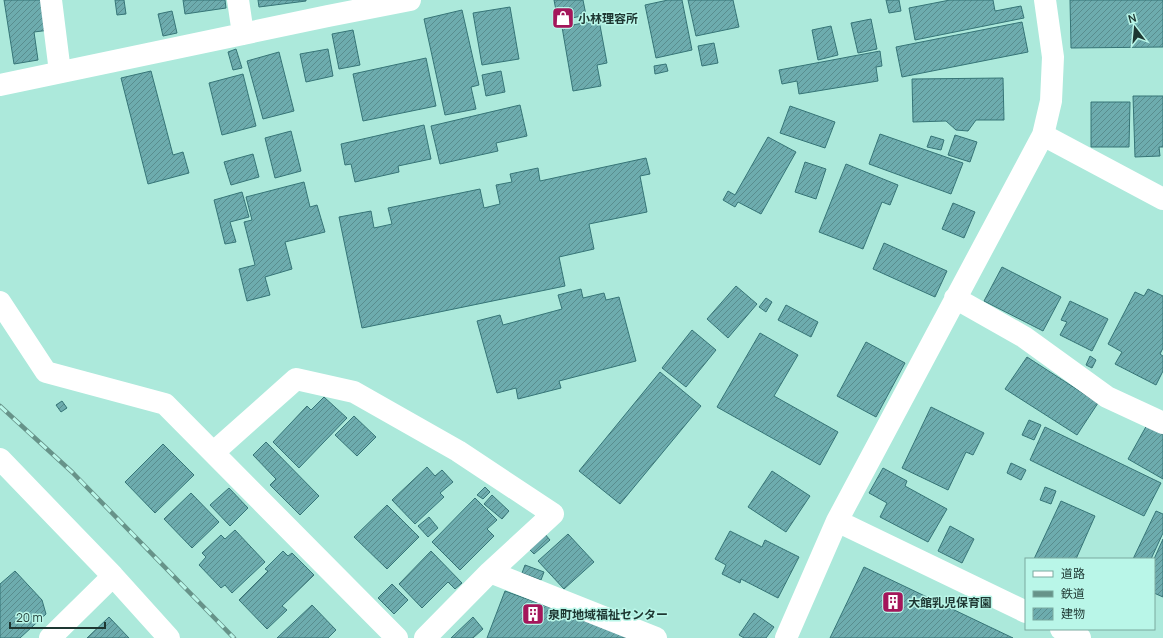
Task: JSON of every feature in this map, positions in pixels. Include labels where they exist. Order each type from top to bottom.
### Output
[{"type":"street","points":[[51,0],[60,72]]},
{"type":"street","points":[[238,0],[243,34]]},
{"type":"street","points":[[0,85],[410,0]]},
{"type":"street","points":[[786,638],[837,521],[1043,135],[1051,101],[1053,57],[1045,0]]},
{"type":"street","points":[[1043,135],[1163,199]]},
{"type":"street","points":[[955,298],[1024,337],[1107,397],[1163,423]]},
{"type":"street","points":[[0,302],[46,372],[165,404],[398,638]]},
{"type":"street","points":[[214,452],[296,380],[354,392],[458,451],[553,514],[490,572],[425,638]]},
{"type":"street","points":[[0,459],[113,576],[169,638]]},
{"type":"street","points":[[837,521],[1025,612]]},
{"type":"street","points":[[490,572],[656,638]]},
{"type":"street","points":[[50,638],[113,576]]},
{"type":"street","points":[[1063,630],[1080,638]]},
{"type":"building","points":[[4,0],[46,0],[50,30],[34,32],[38,60],[14,64]]},
{"type":"building","points":[[115,0],[124,0],[126,14],[117,15]]},
{"type":"building","points":[[183,0],[225,0],[226,8],[185,14]]},
{"type":"building","points":[[258,0],[306,0],[306,1],[259,7]]},
{"type":"building","points":[[554,0],[583,0],[586,15],[558,21]]},
{"type":"building","points":[[668,0],[682,0],[692,50],[656,58],[645,5]]},
{"type":"building","points":[[688,0],[733,0],[739,27],[696,36]]},
{"type":"building","points":[[886,0],[899,0],[901,11],[889,13]]},
{"type":"building","points":[[950,0],[993,0],[995,11],[1021,6],[1024,18],[915,40],[909,8]]},
{"type":"building","points":[[1070,0],[1163,0],[1163,47],[1071,48]]},
{"type":"building","points":[[510,7],[519,59],[482,65],[473,13]]},
{"type":"building","points":[[462,10],[479,85],[471,87],[476,109],[445,115],[424,19]]},
{"type":"building","points":[[172,11],[177,33],[163,36],[158,14]]},
{"type":"building","points":[[871,19],[877,49],[858,53],[851,23]]},
{"type":"building","points":[[599,20],[607,63],[597,65],[601,86],[573,91],[562,27]]},
{"type":"building","points":[[1022,22],[1028,52],[902,77],[896,47]]},
{"type":"building","points":[[831,26],[838,55],[818,60],[812,30]]},
{"type":"building","points":[[353,30],[360,65],[339,69],[332,34]]},
{"type":"building","points":[[714,43],[718,63],[702,66],[698,46]]},
{"type":"building","points":[[236,49],[242,68],[233,70],[228,52]]},
{"type":"building","points":[[328,49],[333,76],[306,82],[300,54]]},
{"type":"building","points":[[880,51],[882,66],[876,67],[878,81],[799,94],[797,81],[782,84],[779,70]]},
{"type":"building","points":[[279,52],[294,111],[263,119],[247,61]]},
{"type":"building","points":[[426,58],[436,106],[363,121],[353,74]]},
{"type":"building","points":[[666,64],[668,71],[655,74],[654,66]]},
{"type":"building","points":[[151,71],[173,155],[183,152],[189,173],[148,184],[121,78]]},
{"type":"building","points":[[501,71],[505,92],[486,96],[482,75]]},
{"type":"building","points":[[243,74],[256,126],[222,135],[209,83]]},
{"type":"building","points":[[1003,78],[1004,120],[976,120],[968,131],[956,130],[946,121],[913,122],[912,79]]},
{"type":"building","points":[[1133,96],[1163,96],[1163,147],[1159,147],[1160,156],[1135,157]]},
{"type":"building","points":[[1091,102],[1130,102],[1129,147],[1091,147]]},
{"type":"building","points":[[520,105],[527,136],[496,143],[498,151],[440,164],[431,126]]},
{"type":"building","points":[[790,106],[835,122],[825,148],[780,133]]},
{"type":"building","points":[[424,125],[431,159],[398,166],[399,172],[355,182],[351,164],[345,165],[341,144]]},
{"type":"building","points":[[291,131],[301,171],[275,178],[265,138]]},
{"type":"building","points":[[880,134],[963,163],[951,194],[869,164]]},
{"type":"building","points":[[955,135],[977,142],[970,162],[948,155]]},
{"type":"building","points":[[931,136],[944,140],[941,150],[927,147]]},
{"type":"building","points":[[768,137],[796,152],[761,214],[738,202],[735,207],[723,200],[728,191],[735,195]]},
{"type":"building","points":[[253,154],[259,177],[231,185],[224,162]]},
{"type":"building","points":[[646,158],[650,174],[640,176],[647,212],[589,224],[594,249],[559,257],[565,286],[362,328],[339,217],[371,211],[374,228],[392,224],[388,208],[480,189],[484,208],[500,204],[496,185],[512,182],[510,174],[538,168],[540,181]]},
{"type":"building","points":[[805,162],[826,169],[816,199],[795,192]]},
{"type":"building","points":[[846,164],[898,185],[890,205],[882,202],[863,249],[819,232]]},
{"type":"building","points":[[304,182],[310,207],[317,205],[325,232],[285,242],[292,269],[265,277],[270,295],[247,301],[239,269],[255,265],[244,222],[252,220],[246,197]]},
{"type":"building","points":[[242,192],[249,217],[230,222],[236,242],[225,244],[214,200]]},
{"type":"building","points":[[953,203],[975,212],[964,238],[942,229]]},
{"type":"building","points":[[884,243],[947,271],[935,297],[873,269]]},
{"type":"building","points":[[1002,267],[1061,297],[1043,331],[984,301]]},
{"type":"building","points":[[736,286],[757,304],[728,338],[707,319]]},
{"type":"building","points":[[581,289],[583,298],[604,293],[606,300],[619,297],[636,361],[559,381],[561,388],[518,399],[516,388],[497,393],[477,321],[500,315],[503,325],[562,309],[558,295]]},
{"type":"building","points":[[1148,289],[1163,296],[1163,348],[1160,354],[1163,356],[1163,371],[1156,385],[1115,364],[1122,352],[1108,344],[1135,292],[1144,296]]},
{"type":"building","points":[[766,298],[772,302],[766,312],[759,307]]},
{"type":"building","points":[[1070,301],[1108,319],[1092,351],[1060,335],[1067,322],[1061,320]]},
{"type":"building","points":[[786,305],[818,322],[811,337],[778,320]]},
{"type":"building","points":[[692,330],[716,350],[686,387],[662,368]]},
{"type":"building","points":[[760,333],[798,355],[774,396],[838,432],[820,465],[717,407]]},
{"type":"building","points":[[866,342],[905,363],[876,417],[837,396]]},
{"type":"building","points":[[1090,356],[1096,360],[1092,368],[1086,365]]},
{"type":"building","points":[[1027,357],[1098,403],[1077,435],[1005,389]]},
{"type":"building","points":[[660,372],[701,406],[620,504],[579,471]]},
{"type":"building","points":[[324,397],[347,418],[299,468],[273,442],[307,406],[311,410]]},
{"type":"building","points":[[62,401],[67,408],[61,412],[56,405]]},
{"type":"building","points":[[931,407],[984,433],[973,455],[966,452],[948,490],[902,468]]},
{"type":"building","points":[[354,416],[376,437],[357,456],[335,435]]},
{"type":"building","points":[[1029,420],[1041,425],[1034,440],[1022,435]]},
{"type":"building","points":[[1148,423],[1163,431],[1163,479],[1128,459]]},
{"type":"building","points":[[1045,427],[1161,483],[1144,516],[1030,460]]},
{"type":"building","points":[[266,442],[319,496],[300,515],[270,485],[276,479],[253,455]]},
{"type":"building","points":[[163,444],[194,475],[155,513],[125,482]]},
{"type":"building","points":[[1011,463],[1026,470],[1021,480],[1007,473]]},
{"type":"building","points":[[427,467],[435,476],[442,470],[453,482],[440,493],[444,497],[415,524],[392,500]]},
{"type":"building","points":[[883,468],[907,481],[905,486],[947,509],[928,542],[880,517],[887,503],[869,493]]},
{"type":"building","points":[[772,471],[810,496],[786,532],[748,507]]},
{"type":"building","points":[[485,487],[490,492],[483,499],[477,495]]},
{"type":"building","points":[[1045,487],[1056,491],[1051,504],[1040,500]]},
{"type":"building","points":[[229,488],[248,508],[230,526],[210,505]]},
{"type":"building","points":[[191,493],[219,522],[192,548],[164,519]]},
{"type":"building","points":[[492,495],[509,511],[502,519],[484,504]]},
{"type":"building","points":[[475,498],[497,520],[487,529],[494,536],[460,570],[432,542]]},
{"type":"building","points":[[1061,501],[1095,516],[1076,558],[1034,558]]},
{"type":"building","points":[[387,505],[419,537],[387,569],[354,537]]},
{"type":"building","points":[[1156,511],[1163,514],[1163,533],[1151,558],[1133,558]]},
{"type":"building","points":[[429,517],[438,528],[428,537],[418,526]]},
{"type":"building","points":[[950,526],[974,539],[962,563],[938,551]]},
{"type":"building","points":[[235,530],[265,562],[232,593],[225,585],[221,588],[199,565],[206,557],[202,553],[221,535],[225,539]]},
{"type":"building","points":[[730,531],[762,547],[765,540],[799,557],[778,598],[741,579],[740,583],[722,574],[726,565],[715,559]]},
{"type":"building","points":[[544,533],[550,540],[534,554],[527,547]]},
{"type":"building","points":[[568,534],[594,562],[564,589],[538,561]]},
{"type":"building","points":[[1163,539],[1163,597],[1155,593],[1154,558]]},
{"type":"building","points":[[283,551],[288,556],[292,553],[314,575],[282,606],[287,610],[267,629],[239,600],[268,571],[265,569]]},
{"type":"building","points":[[431,551],[462,583],[455,589],[448,582],[422,608],[399,584]]},
{"type":"building","points":[[525,565],[544,572],[541,580],[522,573]]},
{"type":"building","name":"大館乳児保育園","points":[[864,567],[1013,638],[830,638]]},
{"type":"building","points":[[15,571],[42,600],[46,614],[20,638],[0,638],[0,584]]},
{"type":"building","points":[[392,584],[408,600],[394,614],[378,598]]},
{"type":"building","name":"泉町地域福祉センター","points":[[505,591],[634,638],[487,638]]},
{"type":"building","points":[[312,605],[336,630],[328,638],[277,638]]},
{"type":"building","points":[[754,613],[774,627],[766,638],[744,638],[739,635]]},
{"type":"building","points":[[109,617],[129,638],[87,638]]},
{"type":"building","points":[[473,617],[483,629],[473,638],[451,638]]},
{"type":"railway","points":[[0,406],[72,472],[234,638]]},
{"type":"place","name":"小林理容所","points":[[563,18]]},
{"type":"place","name":"大館乳児保育園","points":[[893,602]]},
{"type":"place","name":"泉町地域福祉センター","points":[[533,614]]}]
